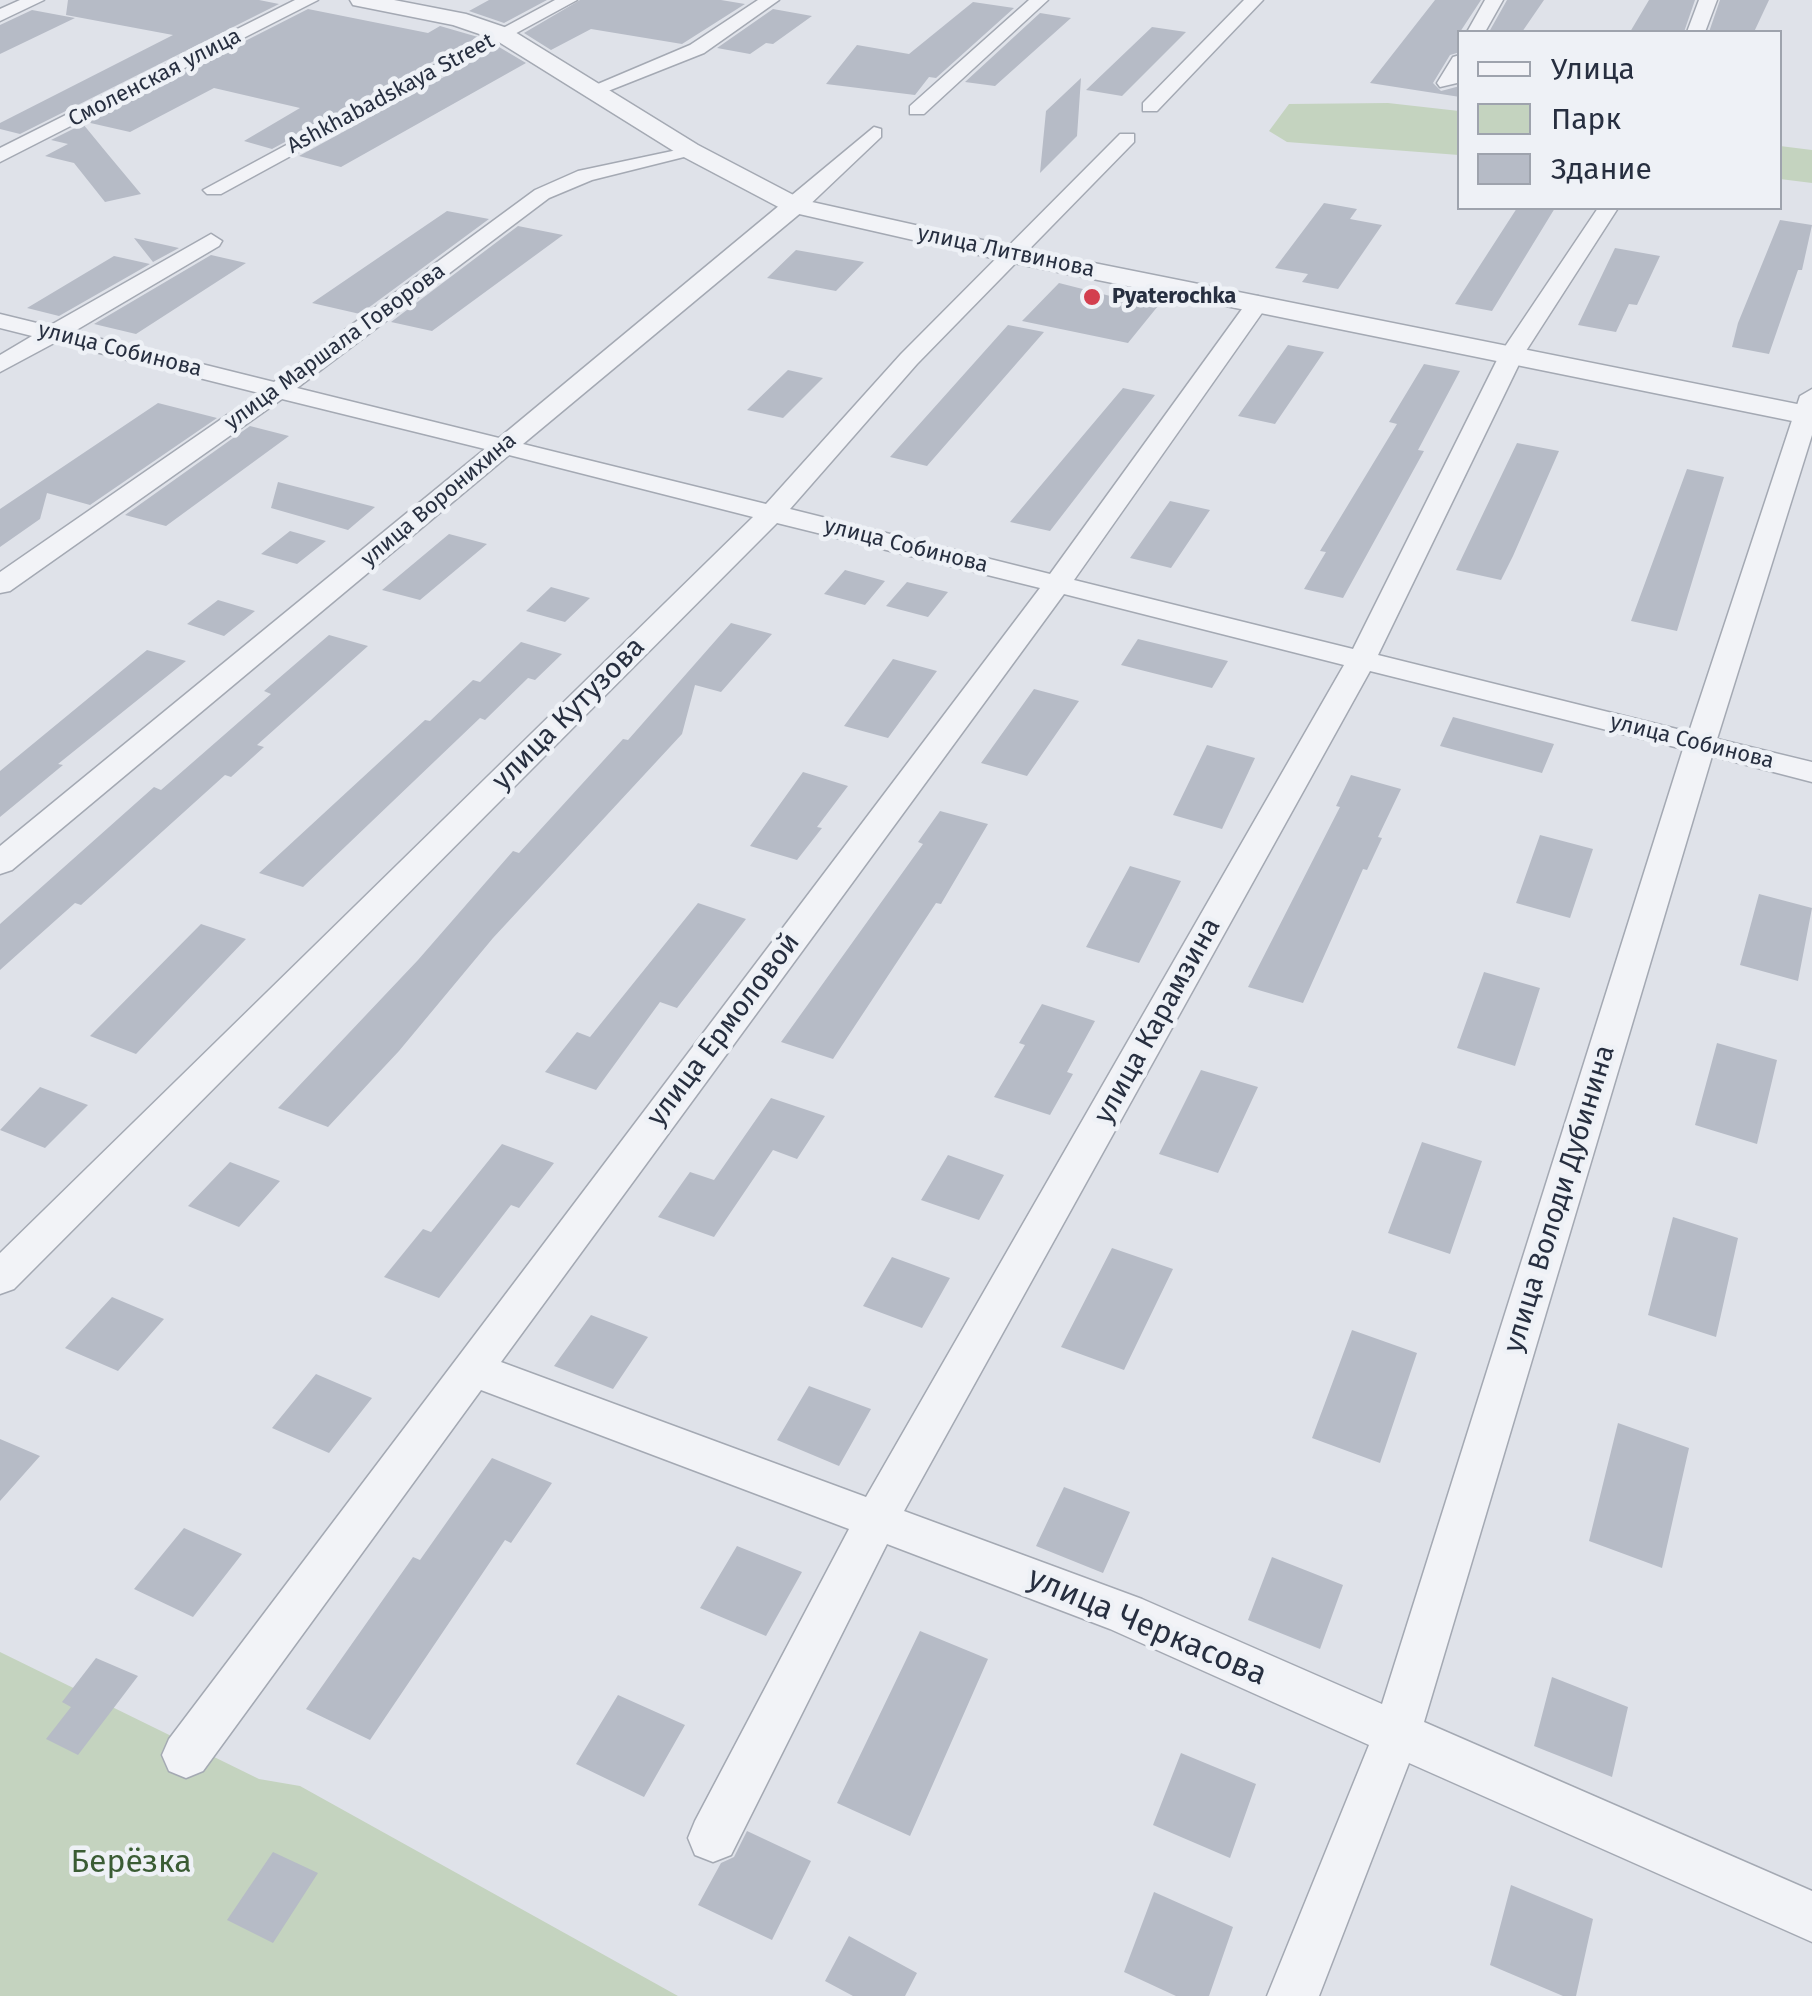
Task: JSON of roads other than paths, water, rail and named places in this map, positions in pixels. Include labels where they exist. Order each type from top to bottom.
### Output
[{"type":"street","points":[[0,16],[35,0]]},
{"type":"street","name":"Смоленская улица","points":[[0,156],[309,0]]},
{"type":"street","name":"улица Литвинова","points":[[360,0],[458,19],[502,34],[596,89],[688,150],[795,206],[1014,255],[1810,409]]},
{"type":"street","name":"Ashkhabadskaya Street","points":[[214,190],[568,0]]},
{"type":"street","points":[[596,89],[697,49],[770,0]]},
{"type":"street","points":[[917,110],[1039,0]]},
{"type":"street","points":[[1150,108],[1254,0]]},
{"type":"street","points":[[1477,30],[1494,0]]},
{"type":"street","points":[[1697,30],[1708,0]]},
{"type":"street","points":[[1447,83],[1457,66]]},
{"type":"street","name":"улица Воронихина","points":[[0,863],[795,206],[874,133]]},
{"type":"street","name":"улица Кутузова","points":[[0,1278],[773,512],[909,358],[1127,138]]},
{"type":"street","name":"улица Маршала Говорова","points":[[0,584],[280,389],[542,194],[585,175],[688,150]]},
{"type":"street","name":"улица Карамзина","points":[[714,1838],[878,1517],[1362,659],[1512,354],[1607,210]]},
{"type":"street","points":[[0,365],[211,241]]},
{"type":"street","name":"улица Ермоловой","points":[[186,1754],[470,1368],[1061,584],[1258,303]]},
{"type":"street","name":"улица Собинова","points":[[0,321],[1812,772]]},
{"type":"street","name":"улица Володи Дубинина","points":[[1293,1996],[1396,1736],[1700,744],[1810,409]]},
{"type":"street","name":"улица Черкасова","points":[[470,1368],[878,1517],[1126,1614],[1812,1916]]},
{"type":"place","name":"Pyaterochka","points":[[1092,297]]},
{"type":"park label","name":"Берёзка","points":[[131,1863]]}]
